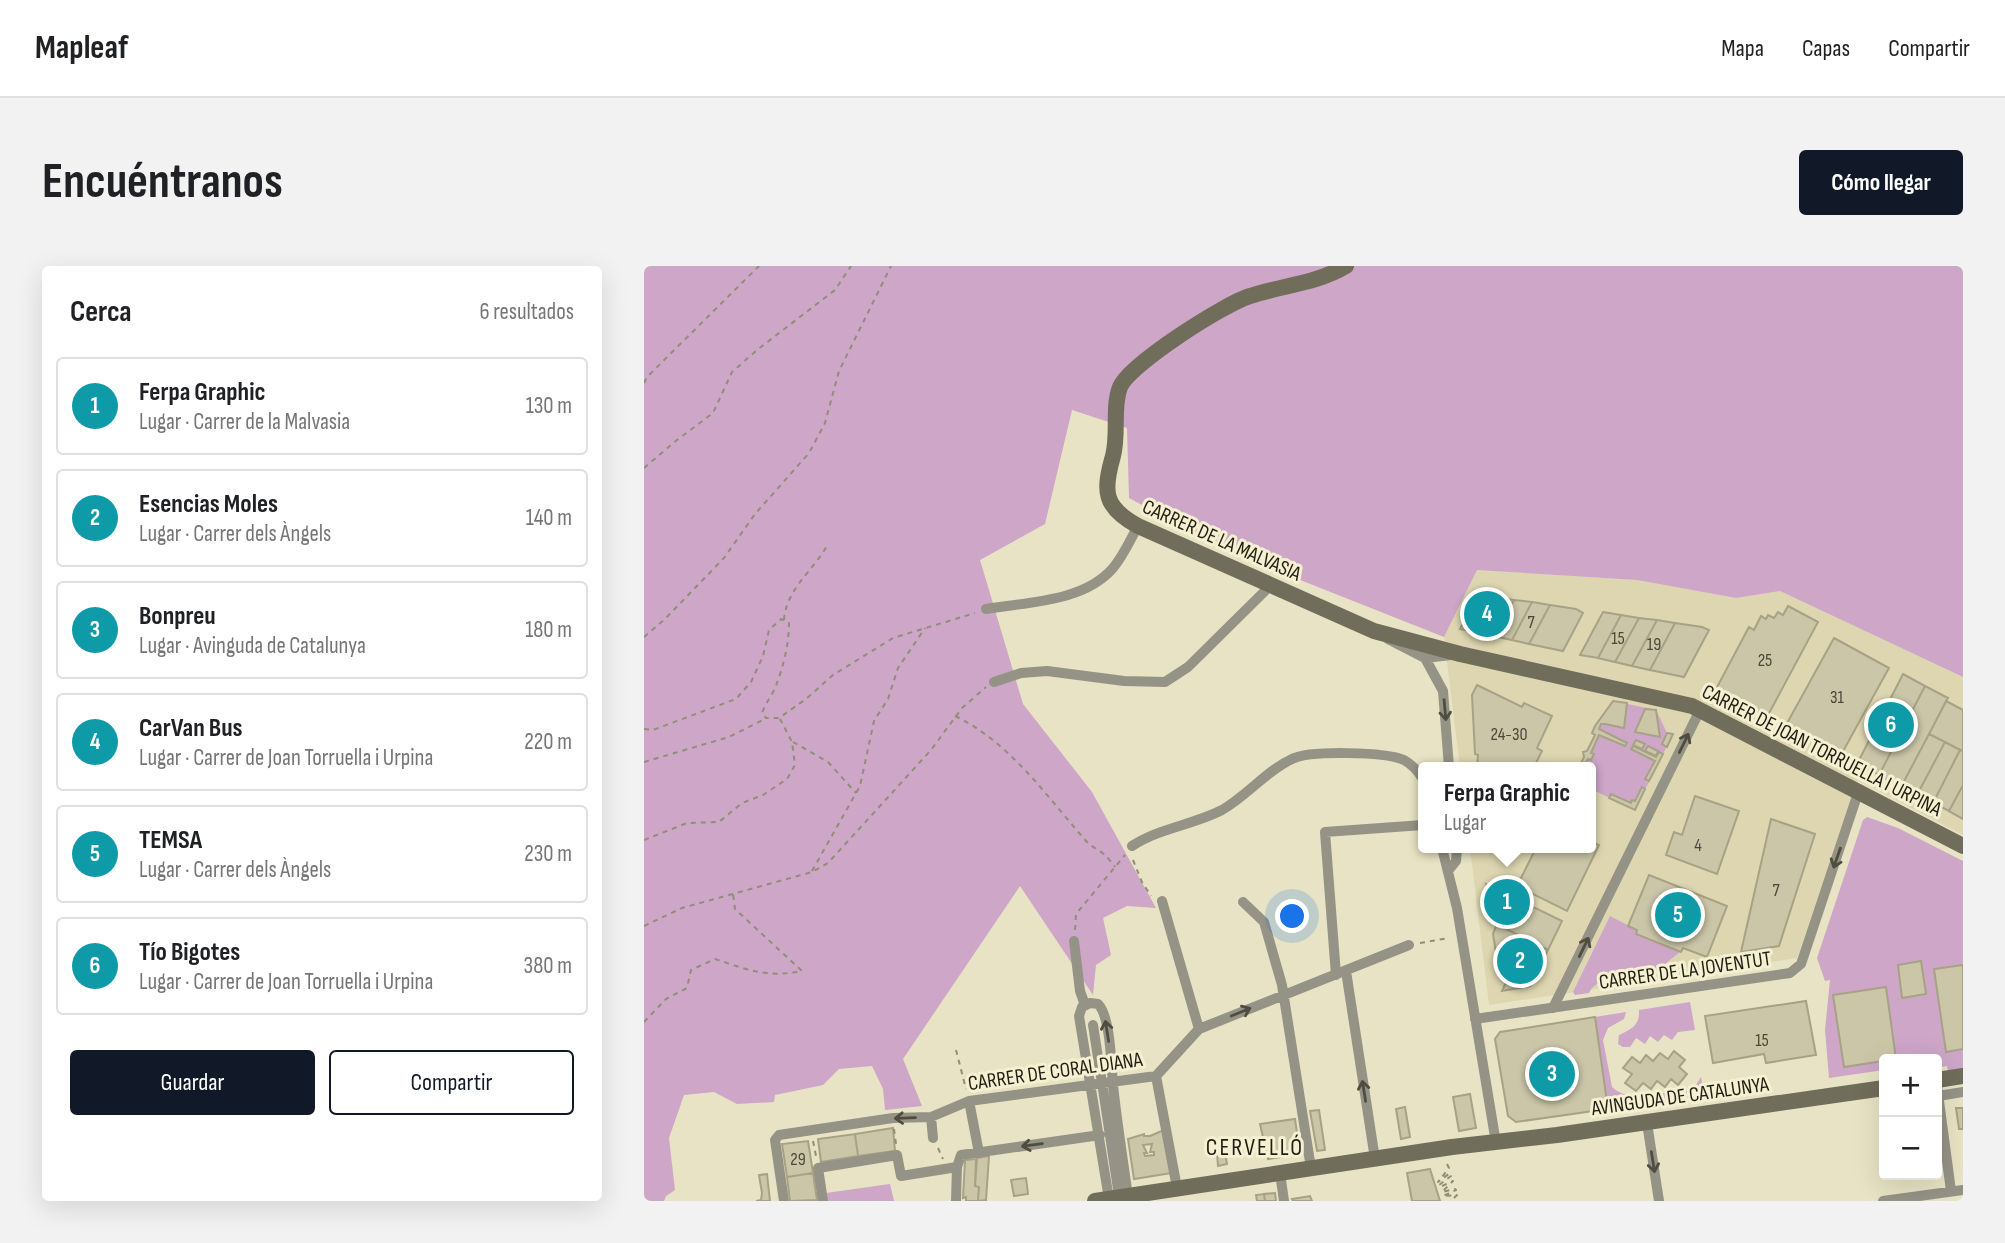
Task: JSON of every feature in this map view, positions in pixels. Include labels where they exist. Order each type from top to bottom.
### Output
[{"type":"street","name":"CARRER DE LA MALVASIA","points":[[1341,269],[1300,285],[1264,292],[1234,302],[1149,358],[1126,377],[1117,396],[1115,445],[1106,484],[1114,508],[1138,526],[1374,631],[1407,651],[1425,658]]},
{"type":"street","points":[[986,609],[1055,598],[1086,588],[1113,568],[1138,526]]},
{"type":"street","points":[[994,682],[1021,673],[1046,671],[1124,681],[1166,682],[1188,667],[1271,585]]},
{"type":"street","name":"CARRER DE JOAN TORRUELLA I URPINA","points":[[1374,631],[1460,654],[1682,703],[1963,846]]},
{"type":"street","points":[[1449,762],[1443,691],[1425,658],[1460,654]]},
{"type":"street","points":[[1553,1008],[1700,710]]},
{"type":"street","points":[[1132,846],[1144,838],[1222,809],[1284,763],[1302,755],[1320,753],[1395,757],[1413,766],[1418,772]]},
{"type":"street","name":"CARRER DE LA JOVENTUT","points":[[1475,1019],[1784,975],[1796,970],[1801,964],[1858,793]]},
{"type":"street","points":[[1375,1159],[1341,973],[1325,832],[1418,825]]},
{"type":"street","points":[[1443,853],[1461,935],[1496,1143]]},
{"type":"street","points":[[1448,871],[1456,861],[1457,853]]},
{"type":"street","points":[[1162,901],[1199,1029]]},
{"type":"street","points":[[1243,902],[1264,922],[1284,995],[1311,1168]]},
{"type":"street","points":[[1074,941],[1080,991],[1085,1004]]},
{"type":"street","points":[[1177,1188],[1156,1076],[1199,1029],[1409,945]]},
{"type":"street","points":[[1102,1083],[1114,1072],[1104,1013],[1098,1004],[1085,1004],[1080,1009],[1079,1016],[1102,1083],[1100,1135],[1114,1192]]},
{"type":"street","points":[[1093,1025],[1114,1192]]},
{"type":"street","name":"CARRER DE CORAL DIANA","points":[[784,1201],[776,1137],[893,1118],[930,1117],[969,1101],[1156,1076]]},
{"type":"street","points":[[1942,1085],[1963,1076]]},
{"type":"street","points":[[1942,1088],[1963,1092]]},
{"type":"street","name":"AVINGUDA DE CATALUNYA","points":[[1114,1192],[1177,1188],[1375,1159],[1445,1160],[1496,1143],[1879,1089]]},
{"type":"street","points":[[969,1101],[979,1153]]},
{"type":"street","points":[[930,1117],[933,1138]]},
{"type":"street","points":[[1941,1117],[1951,1191]]},
{"type":"street","points":[[1647,1123],[1659,1201]]},
{"type":"street","points":[[956,1201],[952,1168],[961,1155],[1100,1135]]},
{"type":"street","points":[[823,1201],[818,1168],[897,1155],[901,1176],[952,1168]]},
{"type":"street","points":[[1280,1172],[1284,1201]]},
{"type":"street","points":[[1883,1201],[1963,1190]]},
{"type":"path","points":[[644,383],[759,266]]},
{"type":"path","points":[[644,468],[713,413],[732,372],[835,290],[851,266]]},
{"type":"path","points":[[644,637],[724,558],[755,514],[809,453],[825,423],[839,371],[891,266]]},
{"type":"path","points":[[784,621],[791,592],[805,578],[828,544]]},
{"type":"path","points":[[644,762],[729,737],[766,718],[779,718],[833,675],[893,638],[986,609]]},
{"type":"path","points":[[644,729],[653,730],[736,699],[751,682],[763,656],[769,630],[781,619],[789,623],[789,640],[777,686],[767,699],[762,713],[766,718]]},
{"type":"path","points":[[812,872],[860,786],[874,721],[888,699],[898,668],[925,628]]},
{"type":"path","points":[[644,926],[682,908],[812,872],[828,863],[841,852],[931,750],[954,716],[977,693],[994,682]]},
{"type":"path","points":[[954,716],[969,723],[1038,782],[1089,844],[1105,855],[1115,867]]},
{"type":"path","points":[[644,840],[687,823],[719,822],[743,803],[787,779],[795,765],[792,741],[779,718]]},
{"type":"path","points":[[792,741],[828,762],[856,793]]},
{"type":"path","points":[[1074,941],[1076,914],[1132,846]]},
{"type":"path","points":[[1133,860],[1144,887],[1155,900],[1162,901]]},
{"type":"path","points":[[644,1022],[666,999],[687,988],[691,970],[715,959],[759,973],[780,975],[802,971],[735,909],[733,894]]},
{"type":"path","points":[[1409,945],[1461,935]]},
{"type":"path","points":[[956,1050],[969,1101]]},
{"type":"path","points":[[893,1118],[897,1155]]},
{"type":"path","points":[[812,1130],[818,1168]]},
{"type":"path","points":[[933,1138],[952,1168]]},
{"type":"path","points":[[1445,1160],[1439,1183],[1450,1173]]},
{"type":"path","points":[[1442,1192],[1439,1185],[1451,1176],[1445,1160]]},
{"type":"path","points":[[1440,1187],[1453,1181],[1442,1192]]},
{"type":"path","points":[[1442,1192],[1456,1190]]},
{"type":"path","points":[[1456,1190],[1443,1196],[1457,1195]]},
{"type":"path","points":[[1456,1190],[1458,1201]]},
{"type":"path","points":[[1451,1201],[1457,1195]]},
{"type":"shaded area","points":[[644,266],[1963,266],[1963,677],[1780,591],[1736,598],[1637,580],[1477,570],[1444,637],[1225,550],[1129,498],[1127,428],[1072,410],[1045,524],[980,560],[1023,704],[1092,792],[1156,908],[1127,906],[1103,918],[1111,955],[1096,965],[1093,995],[1020,886],[903,1059],[922,1106],[885,1110],[883,1089],[872,1066],[839,1069],[823,1085],[775,1095],[774,1102],[737,1104],[714,1092],[684,1095],[669,1138],[675,1190],[666,1196],[664,1201],[644,1201]]},
{"type":"shaded area","points":[[1477,570],[1637,580],[1736,598],[1780,591],[1963,677],[1963,835],[1858,780],[1797,958],[1489,1005],[1471,853],[1596,853],[1596,762],[1459,762],[1444,637]]},
{"type":"shaded area","points":[[1613,701],[1656,710],[1667,733],[1673,734],[1635,810],[1596,791],[1596,762],[1582,762],[1583,752],[1587,750],[1595,735],[1592,733]]},
{"type":"shaded area","points":[[1867,817],[1898,828],[1963,861],[1963,1070],[1948,1072],[1947,1066],[1942,1067],[1942,1054],[1879,1054],[1879,1071],[1829,1078],[1825,1030],[1830,980],[1825,981],[1817,958],[1863,820]]},
{"type":"shaded area","points":[[1610,916],[1637,930],[1636,934],[1680,952],[1640,984],[1611,989],[1608,984],[1599,983],[1589,993],[1575,995],[1573,992]]},
{"type":"shaded area","points":[[1720,964],[1718,973],[1656,982],[1671,973]]},
{"type":"shaded area","points":[[1690,1002],[1695,1030],[1678,1032],[1672,1040],[1664,1035],[1658,1042],[1650,1036],[1645,1044],[1636,1038],[1630,1047],[1618,1044],[1619,1035],[1636,1023],[1639,1010]]},
{"type":"shaded area","points":[[1626,1012],[1624,1019],[1608,1028],[1603,1040],[1612,1087],[1629,1095],[1650,1095],[1691,1088],[1701,1077],[1704,1095],[1608,1109],[1595,1017]]},
{"type":"shaded area","points":[[890,1184],[894,1201],[827,1201],[826,1193]]},
{"type":"building","points":[[1478,595],[1514,600],[1494,636],[1460,629]]},
{"type":"building","points":[[1514,600],[1532,602],[1512,640],[1494,636]]},
{"type":"building","points":[[1532,602],[1550,605],[1529,644],[1512,640]]},
{"type":"building","points":[[1550,605],[1576,609],[1583,613],[1563,651],[1529,644]]},
{"type":"building","points":[[1788,606],[1818,622],[1767,717],[1716,689],[1749,627],[1754,630],[1761,616],[1766,619],[1768,615],[1774,618],[1778,612],[1783,615]]},
{"type":"building","points":[[1603,612],[1621,615],[1598,658],[1580,655]]},
{"type":"building","points":[[1621,615],[1639,618],[1615,662],[1598,658]]},
{"type":"building","points":[[1639,618],[1657,620],[1632,666],[1615,662]]},
{"type":"building","points":[[1657,620],[1675,623],[1650,670],[1632,666]]},
{"type":"building","points":[[1675,623],[1709,630],[1684,677],[1650,670]]},
{"type":"building","points":[[1834,638],[1889,668],[1841,755],[1786,725]]},
{"type":"building","points":[[1903,674],[1925,686],[1879,775],[1857,764]]},
{"type":"building","points":[[1477,685],[1522,707],[1524,703],[1552,716],[1537,748],[1542,751],[1536,762],[1477,762],[1472,695]]},
{"type":"building","points":[[1925,686],[1948,698],[1901,787],[1879,775]]},
{"type":"building","points":[[1613,701],[1627,703],[1624,728],[1601,724],[1599,729],[1627,743],[1625,746],[1599,735],[1591,753],[1594,754],[1591,760],[1582,762],[1583,752],[1587,751],[1595,735],[1592,733]]},
{"type":"building","points":[[1946,701],[1963,710],[1963,751],[1929,734]]},
{"type":"building","points":[[1645,709],[1656,710],[1660,737],[1635,732]]},
{"type":"building","points":[[1667,733],[1673,734],[1667,747],[1662,744]]},
{"type":"building","points":[[1929,734],[1945,742],[1917,795],[1901,787]]},
{"type":"building","points":[[1636,740],[1645,744],[1642,749],[1633,745]]},
{"type":"building","points":[[1945,742],[1960,750],[1933,803],[1917,795]]},
{"type":"building","points":[[1633,746],[1656,757],[1659,752],[1663,754],[1649,781],[1645,779],[1655,761],[1631,749]]},
{"type":"building","points":[[1648,746],[1658,751],[1656,756],[1645,751]]},
{"type":"building","points":[[1960,750],[1963,751],[1963,785],[1949,811],[1933,803]]},
{"type":"building","points":[[1963,785],[1963,819],[1949,811]]},
{"type":"building","points":[[1642,787],[1645,789],[1635,810],[1609,798],[1611,794],[1631,803],[1632,800],[1635,801]]},
{"type":"building","points":[[1695,796],[1739,811],[1717,874],[1666,855],[1674,832],[1682,835]]},
{"type":"building","points":[[1771,819],[1815,834],[1779,946],[1741,952]]},
{"type":"building","points":[[1534,853],[1595,853],[1567,911],[1517,886]]},
{"type":"building","points":[[1649,875],[1727,906],[1707,957],[1683,948],[1681,952],[1636,934],[1637,930],[1628,926]]},
{"type":"building","points":[[1486,884],[1562,921],[1548,950],[1492,922]]},
{"type":"building","points":[[1497,924],[1548,950],[1530,986],[1502,991],[1509,976],[1499,971],[1493,934]]},
{"type":"building","points":[[1921,961],[1926,994],[1902,998],[1898,965]]},
{"type":"building","points":[[1963,965],[1963,1049],[1946,1052],[1934,969]]},
{"type":"building","points":[[1886,987],[1895,1054],[1879,1054],[1879,1062],[1844,1067],[1833,995]]},
{"type":"building","points":[[1806,1001],[1816,1055],[1766,1063],[1764,1054],[1713,1063],[1705,1016]]},
{"type":"building","points":[[1595,1017],[1608,1109],[1516,1122],[1508,1116],[1495,1039],[1500,1032]]},
{"type":"building","points":[[1674,1051],[1685,1060],[1679,1067],[1687,1074],[1678,1085],[1671,1079],[1665,1087],[1657,1081],[1651,1089],[1643,1083],[1636,1091],[1625,1083],[1632,1074],[1623,1068],[1632,1057],[1640,1063],[1646,1055],[1653,1061],[1660,1053],[1668,1059]]},
{"type":"building","points":[[1470,1094],[1476,1128],[1459,1131],[1453,1097]]},
{"type":"building","points":[[1405,1107],[1410,1137],[1401,1139],[1396,1109]]},
{"type":"building","points":[[1956,1108],[1963,1108],[1963,1129],[1959,1129]]},
{"type":"building","points":[[1319,1110],[1325,1150],[1317,1151],[1310,1111]]},
{"type":"building","points":[[1295,1119],[1300,1154],[1268,1159],[1260,1124]]},
{"type":"building","points":[[893,1128],[895,1151],[858,1156],[855,1134]]},
{"type":"building","points":[[1164,1130],[1172,1173],[1134,1179],[1128,1139],[1144,1134],[1150,1136]],"holes":[[[1152,1144],[1150,1152],[1154,1152],[1154,1155],[1145,1156],[1144,1153],[1147,1153],[1143,1145]]]},
{"type":"building","points":[[855,1134],[858,1156],[821,1162],[818,1139]]},
{"type":"building","points":[[808,1141],[813,1173],[787,1177],[782,1144]]},
{"type":"building","points":[[1225,1152],[1227,1164],[1218,1166],[1217,1153]]},
{"type":"building","points":[[989,1156],[986,1200],[978,1201],[979,1187],[975,1186],[977,1158]]},
{"type":"building","points":[[976,1159],[975,1186],[979,1187],[978,1201],[966,1201],[966,1197],[963,1198],[965,1160]]},
{"type":"building","points":[[1430,1169],[1440,1201],[1412,1201],[1407,1173]]},
{"type":"building","points":[[813,1173],[817,1200],[790,1201],[787,1177]]},
{"type":"building","points":[[767,1174],[770,1201],[756,1201],[761,1200],[762,1193],[759,1175]]},
{"type":"building","points":[[1026,1178],[1028,1194],[1014,1196],[1011,1180]]},
{"type":"building","points":[[1275,1193],[1276,1201],[1265,1201],[1264,1194]]},
{"type":"building","points":[[1264,1194],[1265,1201],[1257,1201],[1256,1195]]},
{"type":"building","points":[[1310,1196],[1312,1201],[1292,1199]]},
{"type":"place","name":"CarVan Bus","points":[[1487,614]]},
{"type":"place","name":"Tío Bigotes","points":[[1891,725]]},
{"type":"place","name":"Ferpa Graphic","points":[[1507,902]]},
{"type":"place","name":"TEMSA","points":[[1678,915]]},
{"type":"place","name":"Esencias Moles","points":[[1520,961]]},
{"type":"place","name":"Bonpreu","points":[[1552,1074]]},
{"type":"district","name":"CERVELLÓ","points":[[1255,1147]]}]
